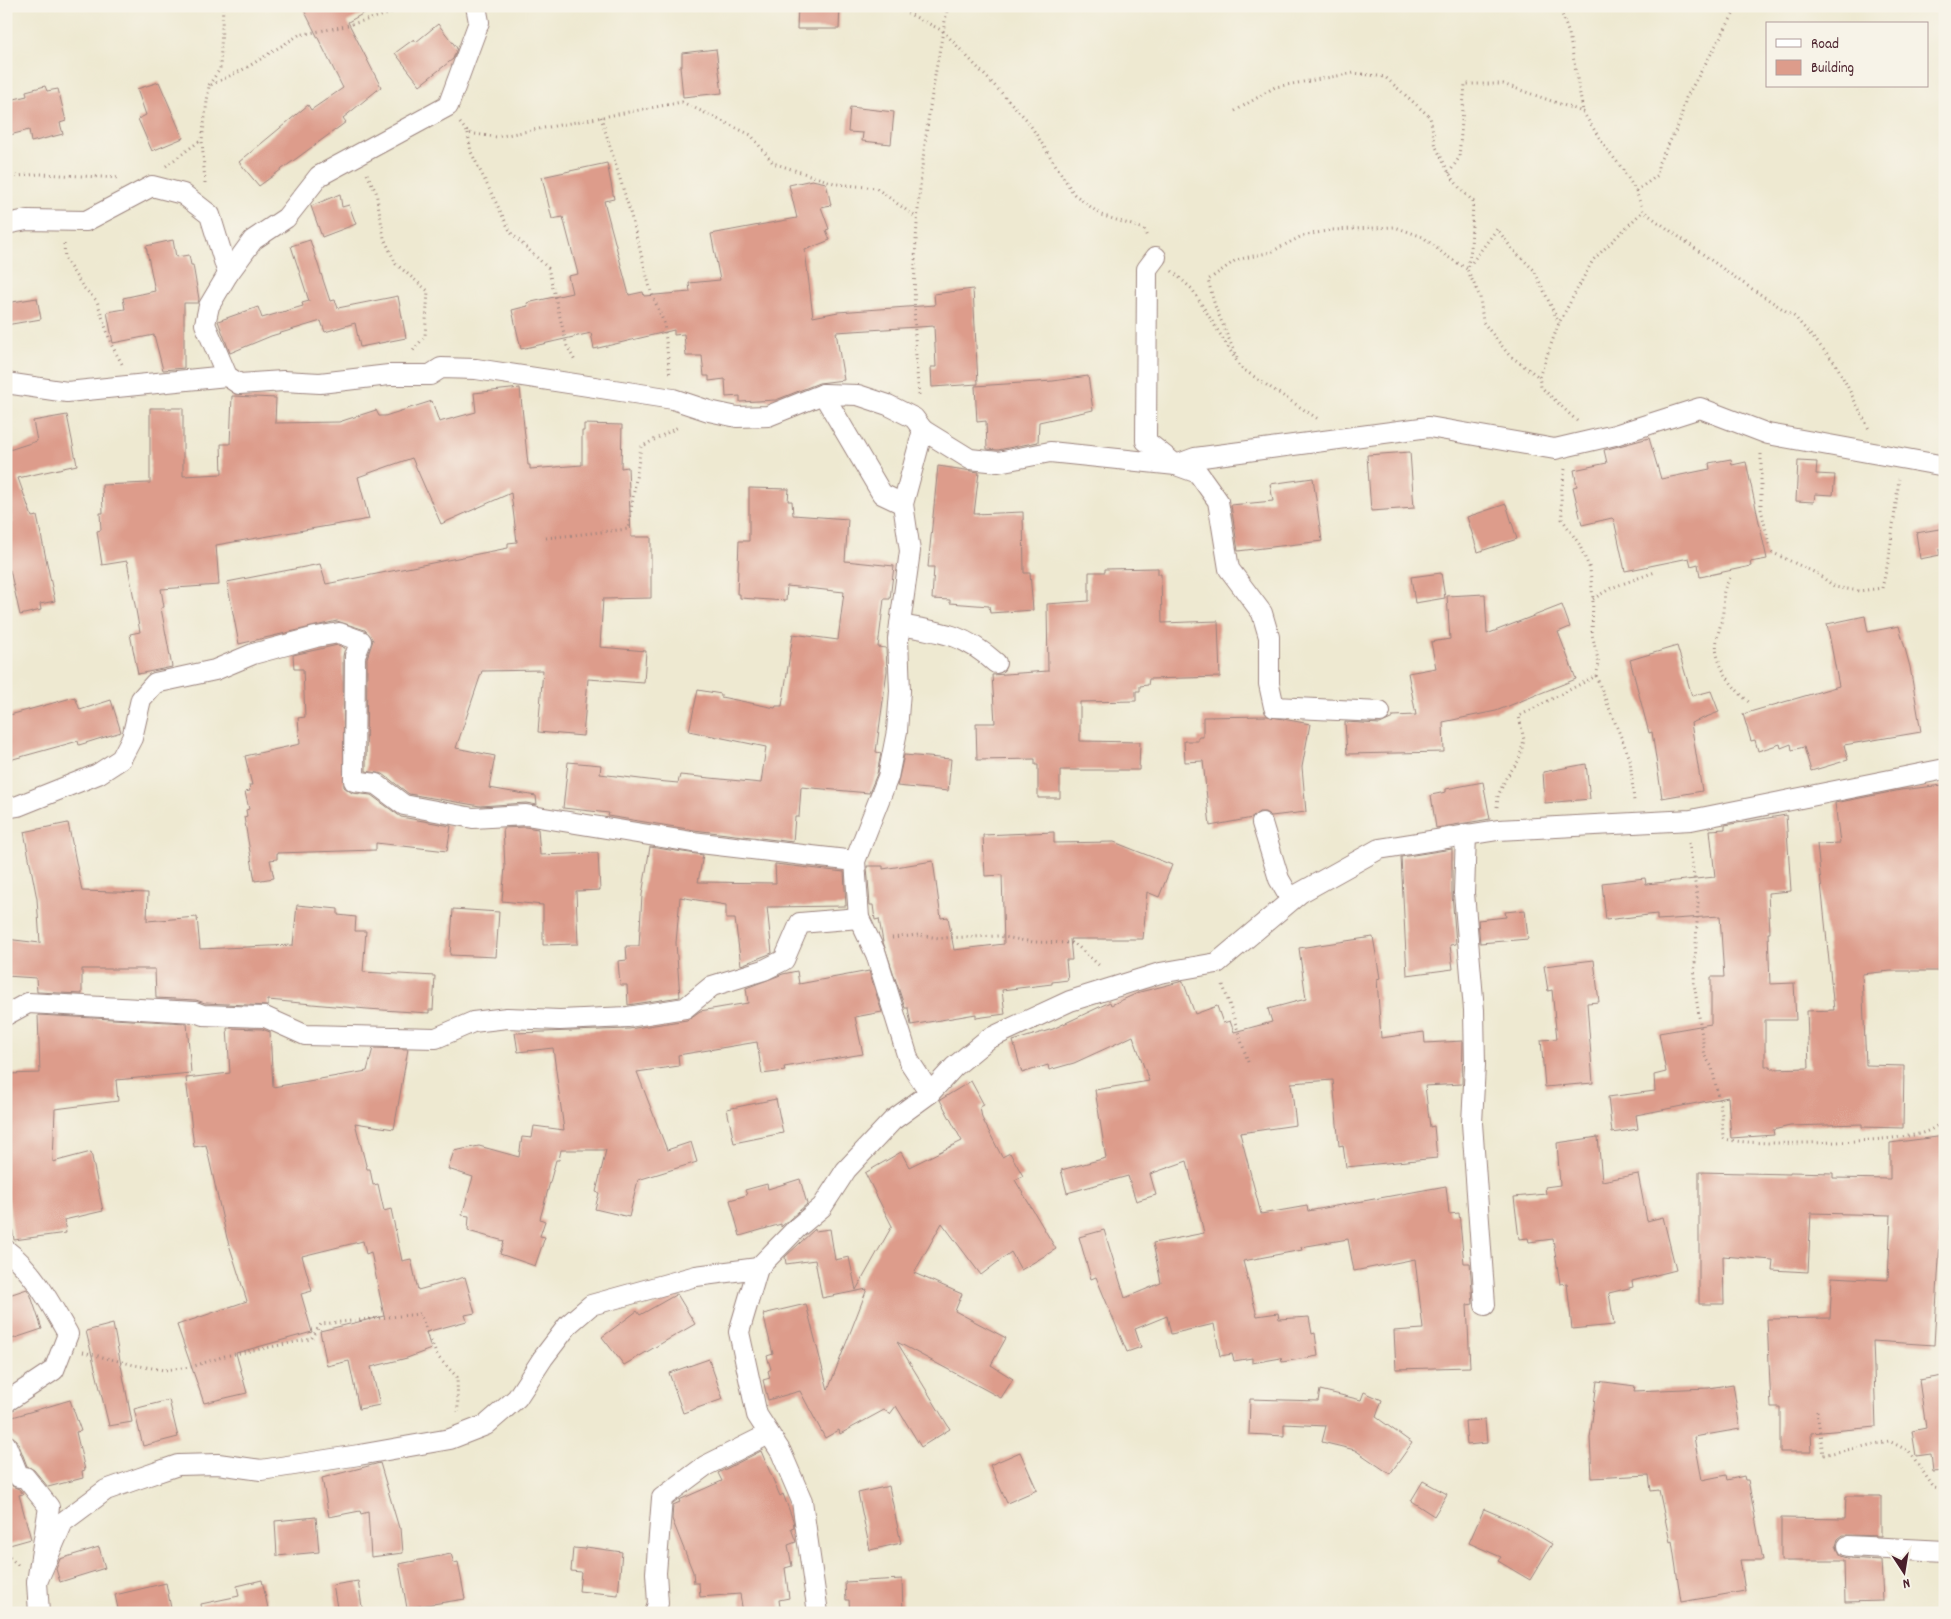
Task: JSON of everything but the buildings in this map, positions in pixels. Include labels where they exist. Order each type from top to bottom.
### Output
[{"type":"street","points":[[476,6],[479,22],[448,106],[319,176],[286,218],[253,240],[228,274],[209,306],[205,324],[227,376],[240,384],[282,381],[320,383],[389,375],[430,375],[441,368],[476,368],[587,387],[673,399],[709,411],[737,416],[768,416],[823,394],[858,395],[888,405],[914,418],[923,430],[970,459],[998,462],[1050,452],[1176,465],[1198,473],[1218,501],[1229,569],[1262,613],[1269,637],[1269,684],[1274,707],[1380,712]]},
{"type":"street","points":[[6,224],[27,220],[86,221],[152,186],[183,194],[210,215],[228,274]]},
{"type":"street","points":[[1156,257],[1147,269],[1146,441],[1176,465]]},
{"type":"street","points":[[6,383],[67,392],[227,376]]},
{"type":"street","points":[[823,394],[882,494],[903,504]]},
{"type":"street","points":[[1176,465],[1195,458],[1429,427],[1555,449],[1651,425],[1700,408],[1768,434],[1945,466]]},
{"type":"street","points":[[923,430],[903,504],[910,551],[900,624],[897,731],[888,777],[855,861],[859,918],[876,954],[908,1061],[930,1092]]},
{"type":"street","points":[[900,624],[951,634],[977,646],[996,664]]},
{"type":"street","points":[[6,808],[18,806],[98,774],[121,759],[132,738],[141,699],[155,683],[215,670],[253,654],[339,633],[362,641],[355,656],[354,782],[376,784],[404,805],[472,818],[526,815],[692,842],[855,861]]},
{"type":"street","points":[[818,1613],[802,1501],[781,1452],[757,1415],[739,1332],[758,1268],[797,1228],[822,1207],[846,1170],[892,1120],[930,1092],[954,1067],[988,1039],[1070,1001],[1160,973],[1217,963],[1300,892],[1379,849],[1498,830],[1699,818],[1945,768]]},
{"type":"street","points":[[1262,823],[1279,879],[1291,900]]},
{"type":"street","points":[[1466,834],[1464,893],[1474,1010],[1475,1065],[1472,1123],[1485,1305]]},
{"type":"street","points":[[6,1015],[28,1003],[195,1012],[203,1015],[265,1017],[305,1035],[436,1038],[473,1022],[507,1018],[560,1020],[628,1017],[685,1008],[712,986],[764,970],[784,960],[800,923],[859,918]]},
{"type":"street","points":[[6,1250],[18,1259],[44,1294],[68,1334],[54,1370],[6,1402]]},
{"type":"street","points":[[37,1582],[63,1522],[106,1490],[178,1465],[218,1464],[261,1470],[450,1439],[486,1425],[517,1398],[543,1358],[570,1324],[591,1305],[696,1276],[758,1268]]},
{"type":"street","points":[[655,1613],[658,1603],[656,1573],[662,1498],[706,1466],[769,1434]]},
{"type":"street","points":[[6,1445],[19,1476],[25,1477],[49,1507],[37,1582],[40,1613]]},
{"type":"street","points":[[1848,1546],[1945,1551]]},
{"type":"path","points":[[210,215],[206,197],[202,140],[209,86],[220,69],[223,6]]},
{"type":"path","points":[[209,86],[246,68],[299,35],[341,27],[388,14],[399,6]]},
{"type":"path","points":[[894,6],[943,31],[1027,120],[1074,194],[1101,214],[1144,229],[1156,257],[1192,289],[1241,368],[1325,422]]},
{"type":"path","points":[[923,430],[916,364],[914,251],[923,150],[948,6]]},
{"type":"path","points":[[1559,6],[1569,34],[1583,112],[1636,191],[1642,211],[1740,281],[1795,317],[1836,364],[1883,456],[1899,478],[1889,558],[1882,588],[1859,591],[1835,587],[1818,574],[1772,552],[1761,510],[1760,490],[1760,456],[1768,434]]},
{"type":"path","points":[[1636,191],[1658,175],[1658,164],[1679,124],[1686,98],[1738,6]]},
{"type":"path","points":[[1235,111],[1275,87],[1354,73],[1385,76],[1430,117],[1436,147],[1450,174],[1473,201],[1467,269]]},
{"type":"path","points":[[1450,174],[1459,158],[1465,84],[1503,84],[1583,112]]},
{"type":"path","points":[[468,134],[496,137],[682,102],[751,135],[773,163],[837,184],[876,188],[917,218]]},
{"type":"path","points":[[448,106],[468,134],[471,152],[511,233],[548,268],[567,346],[587,387]]},
{"type":"path","points":[[601,117],[629,208],[651,292],[664,323],[673,399]]},
{"type":"path","points":[[6,177],[40,174],[117,177],[152,186],[160,171],[202,140]]},
{"type":"path","points":[[358,155],[376,192],[384,238],[396,264],[428,291],[425,336],[411,353],[419,375]]},
{"type":"path","points":[[1538,377],[1559,323],[1593,260],[1642,211]]},
{"type":"path","points":[[59,221],[62,229],[66,259],[83,287],[97,302],[111,344],[121,363],[148,384]]},
{"type":"path","points":[[1241,368],[1215,306],[1208,280],[1236,260],[1271,252],[1302,236],[1331,230],[1394,227],[1424,237],[1467,269],[1480,297],[1483,322],[1509,355],[1538,377],[1541,387],[1580,424]]},
{"type":"path","points":[[1467,269],[1497,229],[1512,250],[1534,270],[1559,323]]},
{"type":"path","points":[[546,538],[628,529],[641,448],[709,411]]},
{"type":"path","points":[[1569,446],[1561,493],[1562,519],[1579,544],[1590,569],[1594,599],[1592,634],[1599,664],[1596,676],[1630,759],[1635,799],[1633,822]]},
{"type":"path","points":[[1594,599],[1611,588],[1655,572]]},
{"type":"path","points":[[1730,578],[1722,592],[1723,610],[1717,654],[1726,674],[1739,693],[1750,703]]},
{"type":"path","points":[[1498,830],[1496,814],[1498,796],[1506,778],[1519,760],[1524,740],[1519,716],[1596,676]]},
{"type":"path","points":[[1699,818],[1688,842],[1698,904],[1694,984],[1706,1056],[1712,1067],[1722,1115],[1723,1138],[1729,1141],[1756,1144],[1900,1138],[1926,1132],[1945,1120]]},
{"type":"path","points":[[868,937],[998,936],[1033,942],[1074,944],[1098,966],[1127,984]]},
{"type":"path","points":[[1217,963],[1229,1008],[1249,1064]]},
{"type":"path","points":[[68,1334],[81,1351],[134,1365],[164,1370],[191,1368],[226,1356],[311,1340],[322,1324],[420,1314],[438,1356],[457,1377],[459,1420],[468,1432]]},
{"type":"path","points":[[1817,1411],[1822,1455],[1889,1441],[1909,1451],[1934,1488],[1945,1490]]}]
